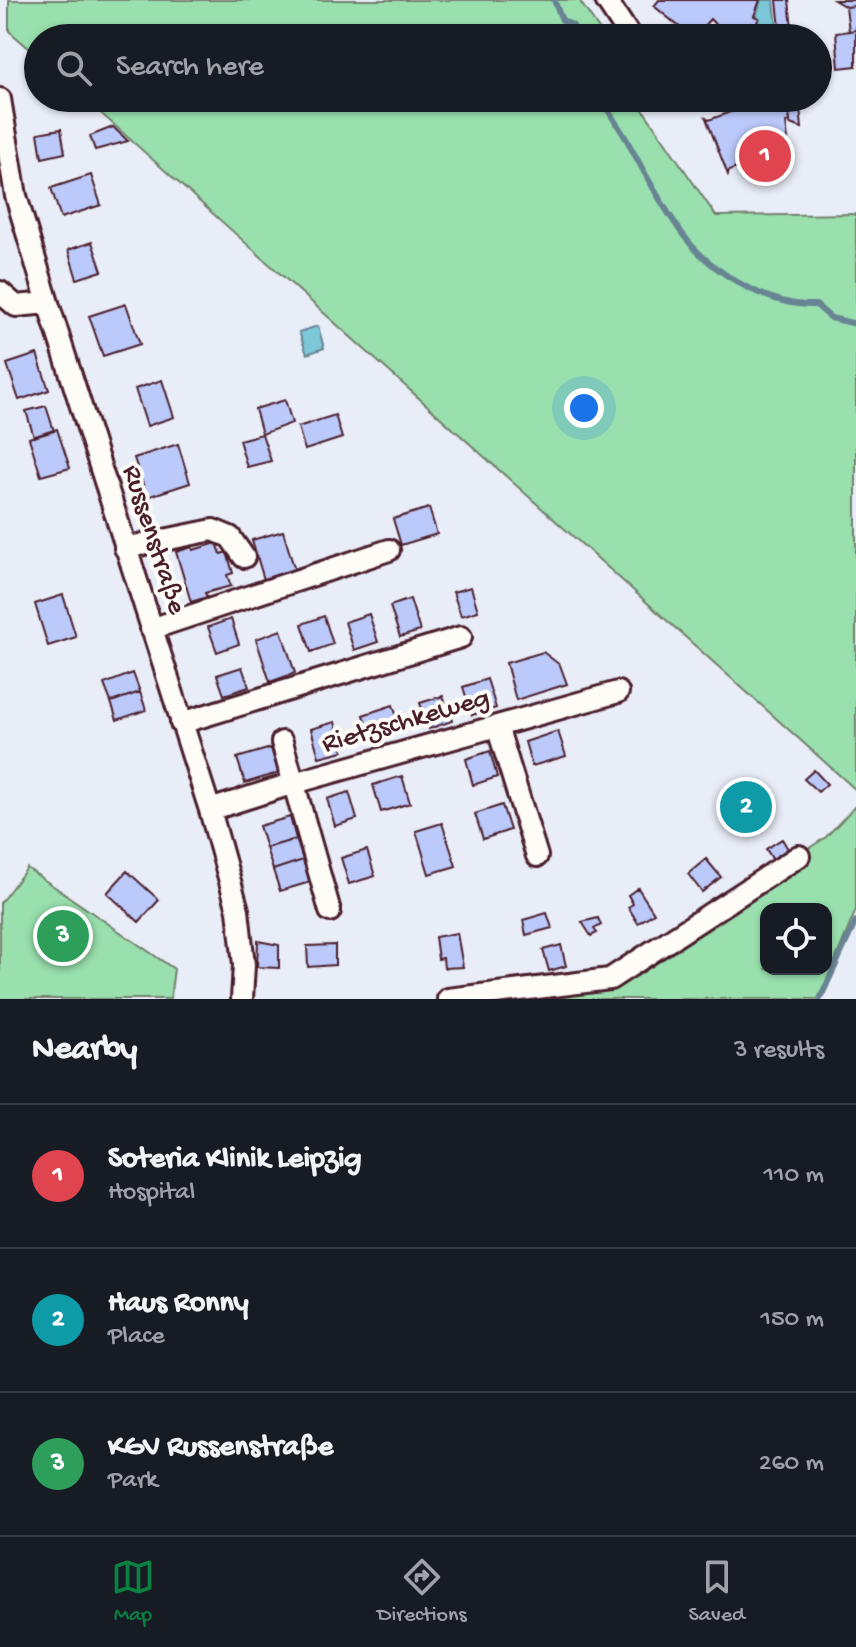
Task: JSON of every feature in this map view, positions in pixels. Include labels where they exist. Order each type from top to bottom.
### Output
[{"type":"street","points":[[606,0],[622,24]]},
{"type":"street","name":"Russenstraße","points":[[0,99],[16,196],[210,810],[238,910],[244,965],[242,999]]},
{"type":"street","points":[[0,292],[16,306],[48,303]]},
{"type":"street","points":[[125,548],[213,530],[230,537],[244,557]]},
{"type":"street","points":[[151,629],[389,550]]},
{"type":"street","points":[[181,723],[461,637]]},
{"type":"street","name":"Rietzschkeweg","points":[[210,810],[294,783],[618,692]]},
{"type":"street","points":[[497,726],[537,856]]},
{"type":"street","points":[[282,742],[330,911]]},
{"type":"street","points":[[448,999],[610,979],[799,856]]},
{"type":"green space","points":[[9,0],[579,0],[595,24],[24,24],[24,44],[9,31]]},
{"type":"green space","points":[[100,112],[645,112],[716,216],[856,214],[856,790]]},
{"type":"green space","points":[[856,805],[856,910],[832,968],[832,903],[760,903],[760,975],[829,975],[819,999],[473,999],[610,979],[826,837]]},
{"type":"green space","points":[[27,868],[174,969],[170,999],[0,999],[0,903]]},
{"type":"water","points":[[761,0],[774,0],[777,24],[758,24],[760,19],[756,16]]},
{"type":"water","points":[[318,326],[324,348],[307,354],[299,332]]},
{"type":"building","points":[[659,0],[760,0],[754,16],[759,18],[756,24],[715,24],[710,19],[706,24],[676,24],[654,6]]},
{"type":"building","points":[[777,0],[789,0],[792,24],[780,24]]},
{"type":"building","points":[[834,0],[856,0],[856,6],[846,7]]},
{"type":"building","points":[[856,6],[856,30],[849,31],[846,7]]},
{"type":"building","points":[[856,30],[856,66],[839,68],[836,33]]},
{"type":"building","points":[[731,112],[789,113],[790,121],[786,122],[789,150],[765,159],[767,167],[763,158],[729,171],[728,175],[706,118],[709,120]]},
{"type":"building","points":[[789,112],[800,112],[802,128],[790,124]]},
{"type":"building","points":[[113,127],[128,141],[95,150],[90,136]]},
{"type":"building","points":[[61,129],[65,153],[42,158],[38,133]]},
{"type":"building","points":[[91,175],[101,205],[61,218],[51,188]]},
{"type":"building","points":[[92,242],[102,271],[77,279],[68,250]]},
{"type":"building","points":[[126,304],[140,344],[103,356],[89,316]]},
{"type":"building","points":[[37,354],[49,390],[19,400],[7,364]]},
{"type":"building","points":[[162,380],[174,417],[147,426],[135,389]]},
{"type":"building","points":[[285,400],[292,423],[262,434],[255,409]]},
{"type":"building","points":[[46,406],[54,431],[34,437],[26,411]]},
{"type":"building","points":[[335,415],[342,438],[305,450],[298,427]]},
{"type":"building","points":[[57,429],[70,468],[41,476],[29,438]]},
{"type":"building","points":[[262,434],[271,461],[247,467],[239,440]]},
{"type":"building","points":[[178,444],[190,483],[147,497],[134,458]]},
{"type":"building","points":[[429,508],[437,534],[401,545],[393,519]]},
{"type":"building","points":[[283,531],[296,574],[265,583],[252,540]]},
{"type":"building","points":[[217,543],[221,554],[227,552],[233,573],[227,575],[231,586],[205,593],[207,597],[191,602],[176,552]]},
{"type":"building","points":[[471,587],[478,611],[461,616],[453,592]]},
{"type":"building","points":[[63,595],[76,637],[48,646],[35,604]]},
{"type":"building","points":[[410,599],[420,631],[400,637],[390,606]]},
{"type":"building","points":[[369,614],[378,642],[354,650],[345,622]]},
{"type":"building","points":[[324,616],[333,644],[311,652],[302,624]]},
{"type":"building","points":[[231,619],[239,644],[217,652],[208,627]]},
{"type":"building","points":[[281,630],[295,673],[270,682],[256,639]]},
{"type":"building","points":[[543,652],[560,665],[567,684],[516,700],[506,663]]},
{"type":"building","points":[[242,667],[249,687],[224,695],[217,675]]},
{"type":"building","points":[[133,673],[140,692],[111,702],[104,684]]},
{"type":"building","points":[[487,679],[496,708],[472,715],[463,687]]},
{"type":"building","points":[[140,692],[146,710],[117,720],[111,702]]},
{"type":"building","points":[[443,696],[452,721],[429,729],[420,703]]},
{"type":"building","points":[[393,705],[401,729],[371,739],[363,715]]},
{"type":"building","points":[[335,722],[343,751],[319,757],[311,729]]},
{"type":"building","points":[[558,731],[566,756],[532,766],[525,742]]},
{"type":"building","points":[[271,748],[278,773],[245,783],[237,758]]},
{"type":"building","points":[[490,751],[497,777],[473,785],[466,759]]},
{"type":"building","points":[[814,770],[827,784],[818,792],[804,779]]},
{"type":"building","points":[[402,776],[410,803],[381,812],[373,785]]},
{"type":"building","points":[[349,792],[357,819],[335,826],[327,799]]},
{"type":"building","points":[[745,793],[759,811],[747,822],[733,804]]},
{"type":"building","points":[[502,805],[510,830],[483,839],[475,814]]},
{"type":"building","points":[[290,817],[296,839],[266,848],[259,826]]},
{"type":"building","points":[[442,823],[456,866],[429,874],[416,831]]},
{"type":"building","points":[[296,839],[303,860],[273,870],[266,848]]},
{"type":"building","points":[[782,839],[788,849],[773,860],[766,849]]},
{"type":"building","points":[[367,850],[375,876],[349,884],[341,858]]},
{"type":"building","points":[[706,859],[721,877],[702,892],[688,874]]},
{"type":"building","points":[[303,860],[310,882],[280,891],[273,870]]},
{"type":"building","points":[[127,871],[159,900],[139,922],[107,893]]},
{"type":"building","points":[[638,888],[654,913],[638,923],[628,907],[633,904],[628,895]]},
{"type":"building","points":[[547,913],[552,928],[526,935],[523,920]]},
{"type":"building","points":[[598,918],[601,925],[594,929],[597,933],[591,936],[582,922]]},
{"type":"building","points":[[457,933],[463,967],[444,968],[443,958],[438,959],[435,937]]},
{"type":"building","points":[[258,941],[279,945],[279,968],[257,967]]},
{"type":"building","points":[[335,945],[335,965],[308,967],[307,946]]},
{"type":"building","points":[[561,945],[566,966],[549,971],[543,950]]},
{"type":"waterway","points":[[554,0],[562,20],[569,24]]},
{"type":"waterway","points":[[609,112],[669,215],[710,263],[761,294],[798,304],[816,305],[831,318],[856,324]]},
{"type":"waterway","points":[[820,999],[856,921]]},
{"type":"place","name":"Soteria Klinik Leipzig","points":[[765,156]]},
{"type":"place","name":"Haus Ronny","points":[[746,807]]},
{"type":"place","name":"KGV Russenstraße","points":[[63,936]]}]
